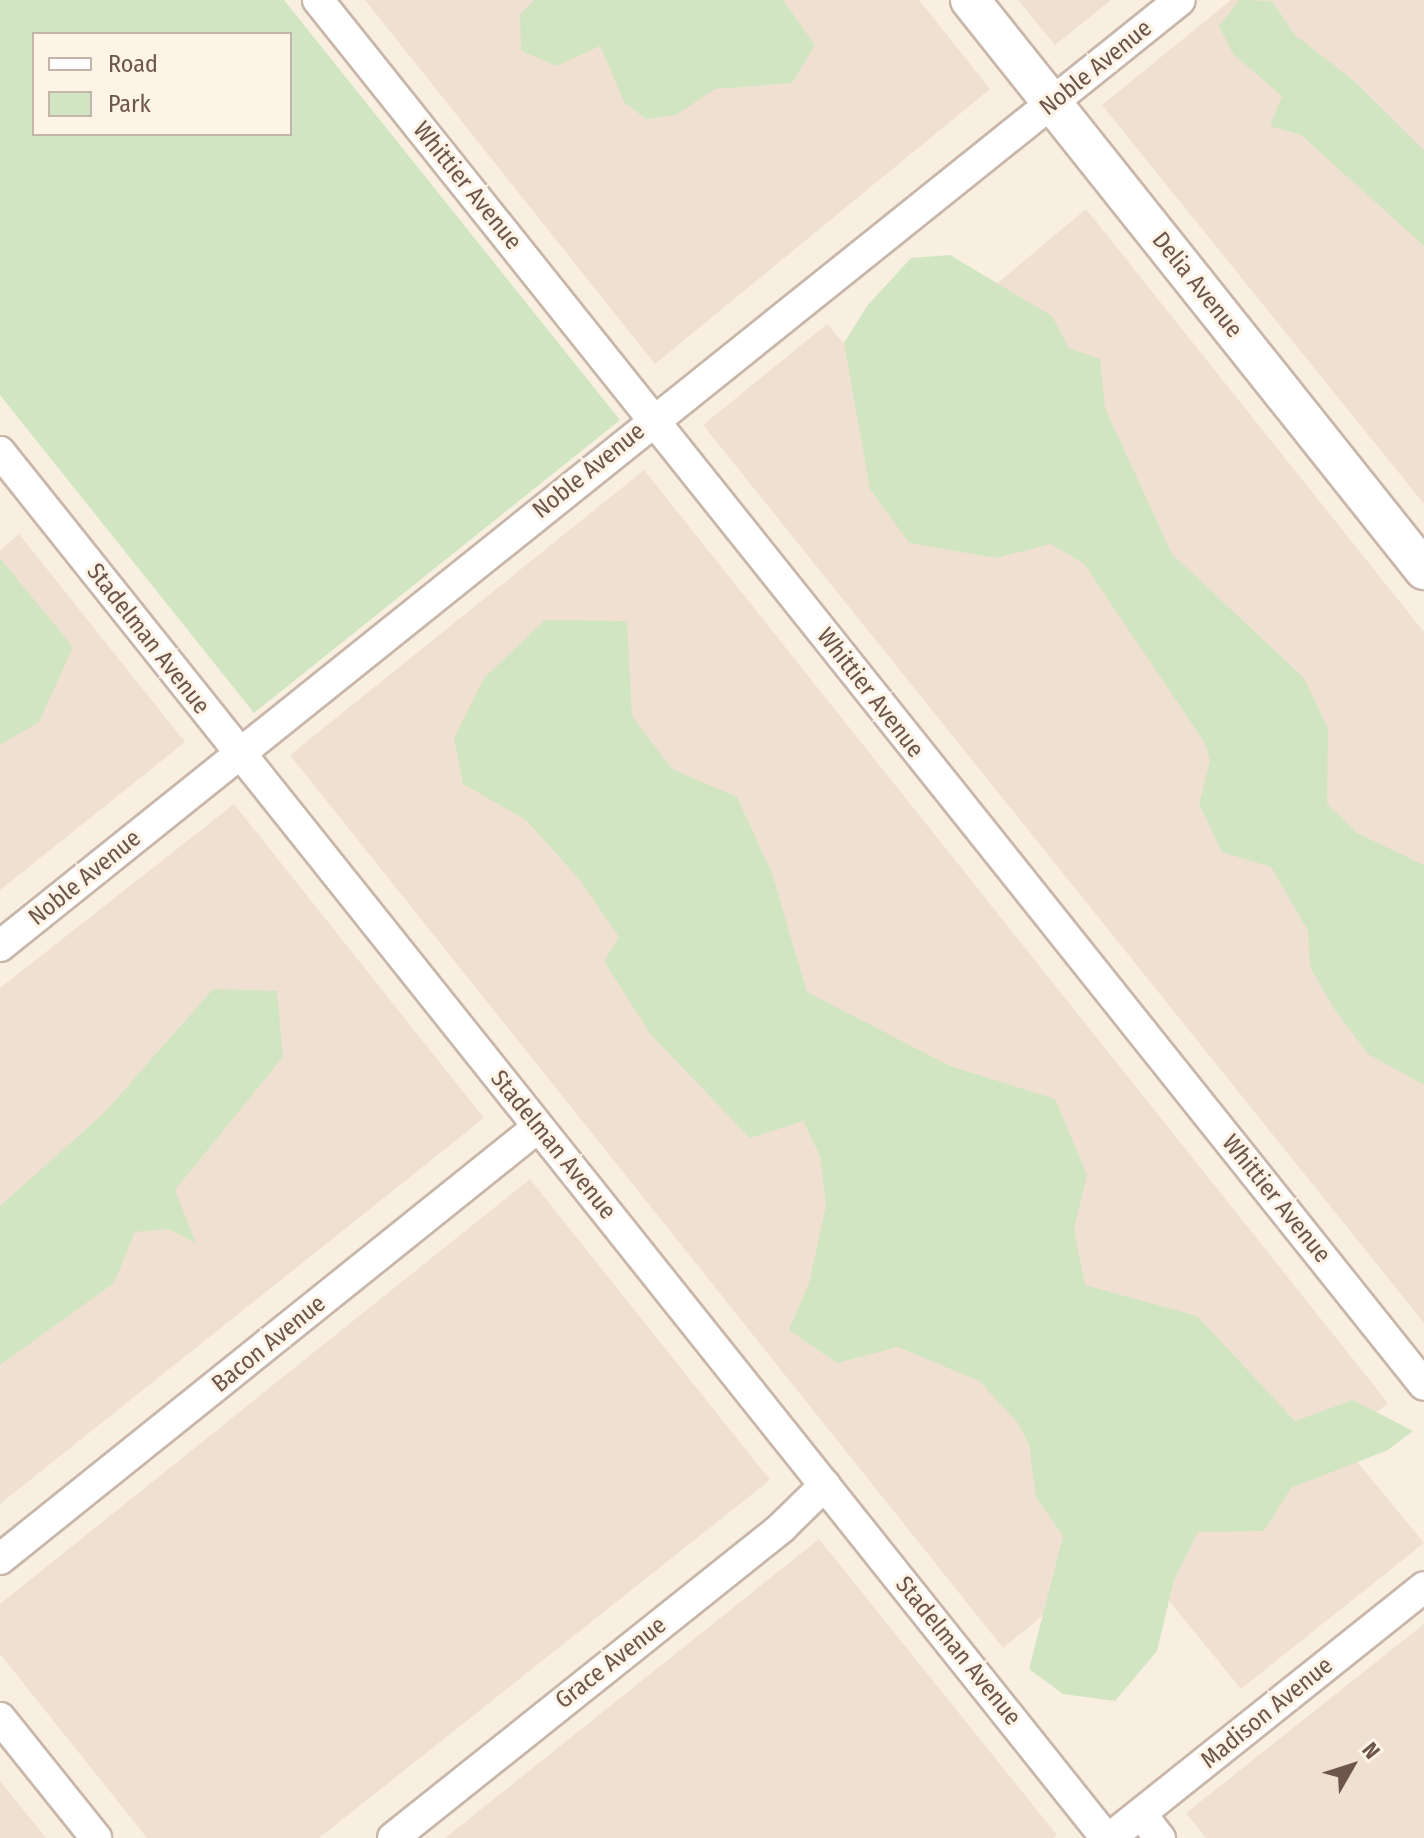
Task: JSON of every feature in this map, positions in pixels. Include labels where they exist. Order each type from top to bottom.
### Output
[{"type":"street","name":"Whittier Avenue","points":[[318,0],[1424,1385]]},
{"type":"street","name":"Delia Avenue","points":[[970,0],[1424,570]]},
{"type":"street","name":"Noble Avenue","points":[[0,946],[652,420],[1180,0]]},
{"type":"street","name":"Stadelman Avenue","points":[[0,452],[1108,1838]]},
{"type":"street","name":"Bacon Avenue","points":[[0,1559],[538,1127]]},
{"type":"street","name":"Grace Avenue","points":[[393,1838],[782,1527],[825,1485]]},
{"type":"street","name":"Madison Avenue","points":[[1108,1838],[1424,1587]]},
{"type":"street","points":[[0,1718],[96,1838]]},
{"type":"street","points":[[1141,1814],[1160,1838]]},
{"type":"shaded area","points":[[365,0],[919,0],[990,89],[655,364]]},
{"type":"shaded area","points":[[1018,0],[1111,0],[1055,45]]},
{"type":"shaded area","points":[[1231,0],[1424,0],[1424,504],[1102,105]]},
{"type":"shaded area","points":[[1086,209],[1424,632],[1424,1323],[703,425],[827,324],[878,383]]},
{"type":"shaded area","points":[[644,470],[1388,1403],[1341,1442],[1424,1543],[1241,1689],[1126,1548],[1003,1648],[290,755]]},
{"type":"shaded area","points":[[19,534],[185,742],[0,890],[0,550]]},
{"type":"shaded area","points":[[234,804],[484,1118],[0,1504],[0,988]]},
{"type":"shaded area","points":[[530,1179],[770,1480],[319,1838],[147,1838],[0,1654],[0,1604]]},
{"type":"shaded area","points":[[819,1539],[1057,1835],[1053,1838],[445,1838]]},
{"type":"shaded area","points":[[1424,1624],[1424,1838],[1206,1838],[1186,1813]]},
{"type":"shaded area","points":[[0,1781],[46,1838],[0,1838]]},
{"type":"green space","points":[[0,0],[284,0],[620,420],[254,713],[0,395]]},
{"type":"green space","points":[[534,0],[783,0],[815,45],[792,83],[715,89],[676,115],[646,119],[624,102],[600,46],[557,66],[521,51],[520,14]]},
{"type":"green space","points":[[1239,0],[1272,1],[1295,35],[1353,80],[1424,150],[1424,246],[1301,135],[1270,126],[1282,96],[1233,54],[1219,26]]},
{"type":"green space","points":[[950,255],[1052,316],[1069,348],[1100,359],[1105,408],[1172,554],[1304,678],[1328,728],[1327,804],[1357,833],[1424,865],[1424,1085],[1368,1054],[1333,1007],[1310,967],[1308,931],[1271,867],[1222,852],[1199,804],[1210,761],[1205,743],[1084,564],[1051,544],[996,558],[909,543],[870,489],[844,343],[867,306],[911,258]]},
{"type":"green space","points":[[0,558],[73,647],[39,722],[0,745]]},
{"type":"green space","points":[[545,620],[627,621],[632,716],[672,769],[737,797],[772,873],[807,992],[950,1066],[1055,1099],[1087,1175],[1074,1229],[1085,1285],[1197,1316],[1295,1421],[1353,1400],[1413,1431],[1388,1450],[1291,1488],[1264,1531],[1198,1532],[1174,1580],[1157,1651],[1115,1701],[1063,1694],[1029,1669],[1063,1536],[1036,1497],[1029,1444],[1017,1422],[979,1381],[898,1347],[837,1363],[789,1330],[809,1283],[826,1206],[820,1156],[803,1121],[750,1138],[651,1035],[604,961],[619,937],[579,879],[526,820],[463,784],[454,738],[484,678]]},
{"type":"green space","points":[[213,989],[277,991],[283,1057],[175,1190],[196,1243],[168,1229],[135,1232],[114,1283],[0,1365],[0,1206],[104,1113]]}]
